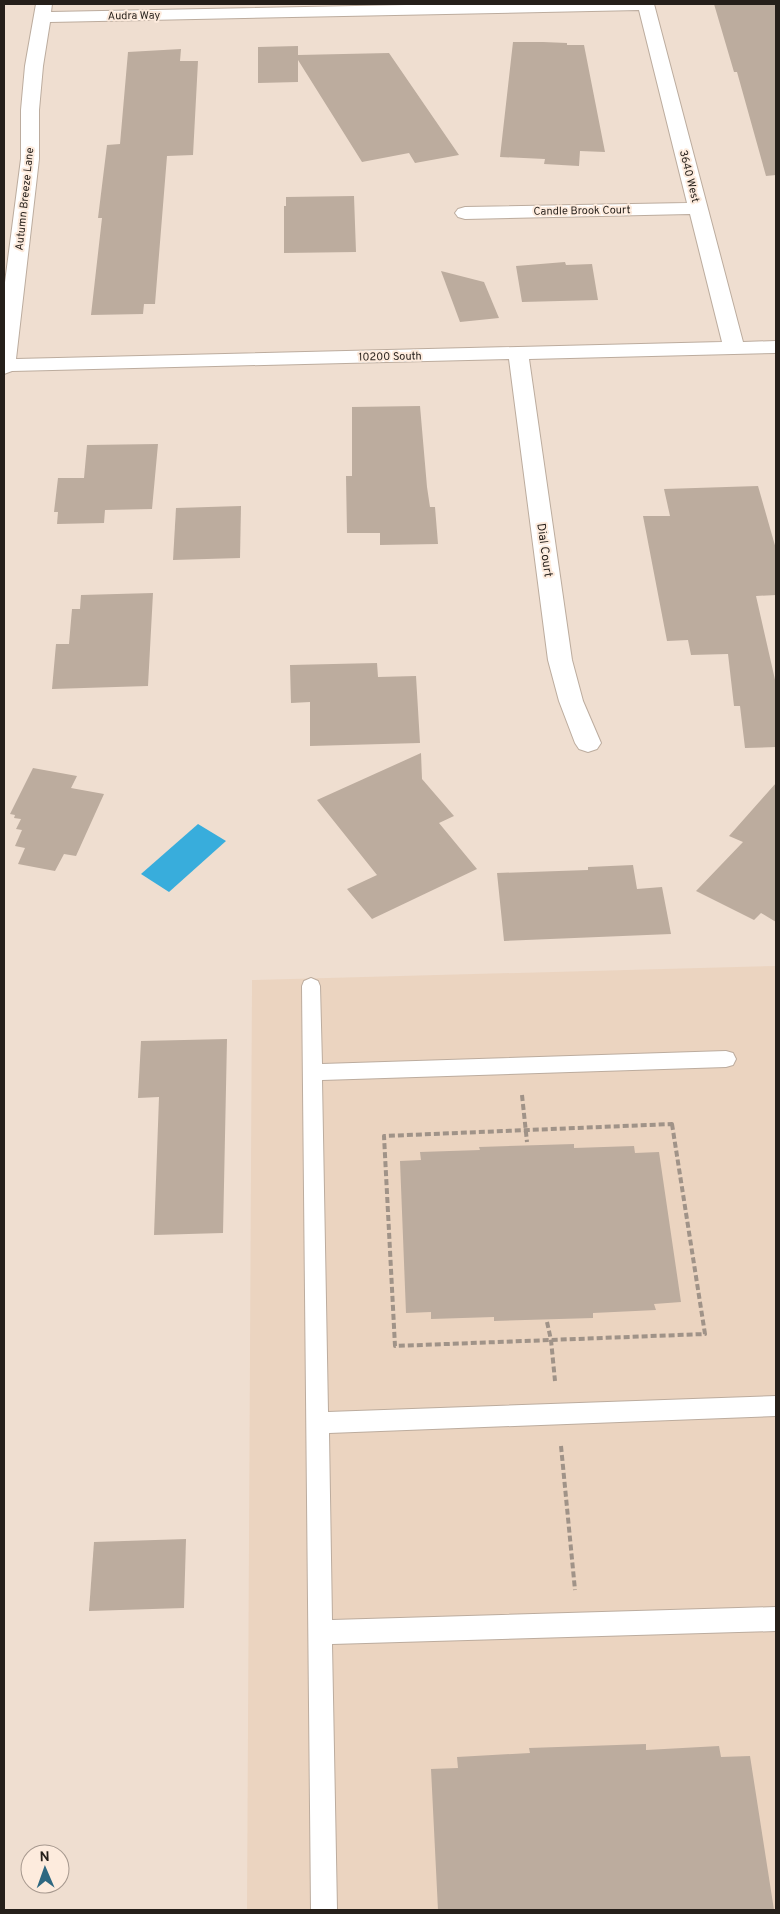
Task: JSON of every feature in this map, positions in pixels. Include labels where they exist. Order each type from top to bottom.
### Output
[{"type":"street","name":"Audra Way","points":[[42,10],[647,4]]},
{"type":"street","name":"3640 West","points":[[647,4],[734,348]]},
{"type":"street","name":"Autumn Breeze Lane","points":[[4,368],[29,167],[30,110],[42,10]]},
{"type":"street","name":"Candle Brook Court","points":[[465,213],[698,208]]},
{"type":"street","name":"10200 South","points":[[4,365],[776,347]]},
{"type":"street","name":"Dial Court","points":[[518,353],[560,660],[571,701],[588,743]]},
{"type":"lane","points":[[311,986],[324,1910]]},
{"type":"lane","points":[[312,1072],[726,1059]]},
{"type":"lane","points":[[317,1423],[776,1406]]},
{"type":"lane","points":[[320,1632],[776,1619]]},
{"type":"path","points":[[522,1093],[526,1142]]},
{"type":"path","points":[[672,1124],[705,1334],[551,1340],[394,1346],[384,1136],[672,1124]]},
{"type":"path","points":[[546,1322],[551,1340],[555,1386]]},
{"type":"path","points":[[560,1441],[575,1594]]},
{"type":"shaded area","points":[[776,966],[776,1910],[247,1910],[252,980]]},
{"type":"water","points":[[198,824],[226,841],[169,892],[141,874]]},
{"type":"building","points":[[714,4],[776,4],[776,175],[766,176],[737,72],[734,72]]},
{"type":"building","points":[[513,42],[584,45],[605,152],[580,151],[579,166],[544,164],[545,159],[500,157]]},
{"type":"building","points":[[298,46],[298,55],[389,53],[459,155],[415,163],[409,153],[362,162],[298,60],[298,82],[258,83],[258,47]]},
{"type":"building","points":[[181,49],[180,61],[198,61],[193,155],[167,156],[155,304],[144,304],[143,314],[91,315],[102,218],[98,218],[107,145],[120,144],[128,52]]},
{"type":"building","points":[[354,196],[356,252],[284,253],[284,206],[286,206],[286,197]]},
{"type":"building","points":[[565,262],[566,265],[592,264],[598,300],[522,302],[516,266]]},
{"type":"building","points":[[441,271],[484,282],[499,318],[460,322]]},
{"type":"building","points":[[420,406],[427,487],[430,507],[435,507],[438,544],[380,545],[380,533],[347,533],[346,476],[352,476],[352,407]]},
{"type":"building","points":[[158,444],[152,509],[105,510],[104,523],[57,524],[58,512],[54,512],[58,478],[84,478],[87,445]]},
{"type":"building","points":[[758,486],[776,549],[776,595],[756,596],[776,684],[776,747],[745,748],[740,706],[734,706],[728,654],[691,655],[688,640],[667,641],[643,516],[670,516],[664,489]]},
{"type":"building","points":[[241,506],[240,558],[173,560],[176,508]]},
{"type":"building","points":[[153,593],[148,686],[52,689],[56,644],[69,644],[72,609],[80,609],[81,595]]},
{"type":"building","points":[[377,663],[378,677],[416,676],[420,743],[310,746],[310,702],[291,703],[290,665]]},
{"type":"building","points":[[421,753],[422,779],[454,816],[439,823],[477,869],[372,919],[347,889],[377,875],[317,800]]},
{"type":"building","points":[[33,768],[77,776],[71,788],[104,794],[76,856],[64,854],[55,871],[18,864],[25,848],[15,846],[22,830],[16,829],[21,819],[14,818],[15,815],[10,814]]},
{"type":"building","points":[[776,783],[776,922],[761,913],[754,920],[696,891],[743,842],[729,836]]},
{"type":"building","points":[[633,865],[637,889],[662,887],[671,934],[504,941],[497,873],[588,870],[588,867]]},
{"type":"building","points":[[227,1039],[223,1233],[154,1235],[159,1097],[138,1098],[141,1041]]},
{"type":"building","points":[[574,1144],[574,1148],[634,1146],[635,1153],[659,1152],[681,1302],[654,1304],[656,1310],[593,1313],[593,1318],[494,1321],[494,1317],[431,1319],[431,1312],[406,1313],[400,1161],[421,1160],[420,1152],[480,1150],[479,1147]]},
{"type":"building","points":[[186,1539],[184,1608],[89,1611],[94,1542]]},
{"type":"building","points":[[646,1744],[646,1750],[719,1746],[721,1757],[750,1756],[774,1910],[438,1910],[431,1769],[458,1768],[457,1757],[530,1753],[529,1748]]}]
